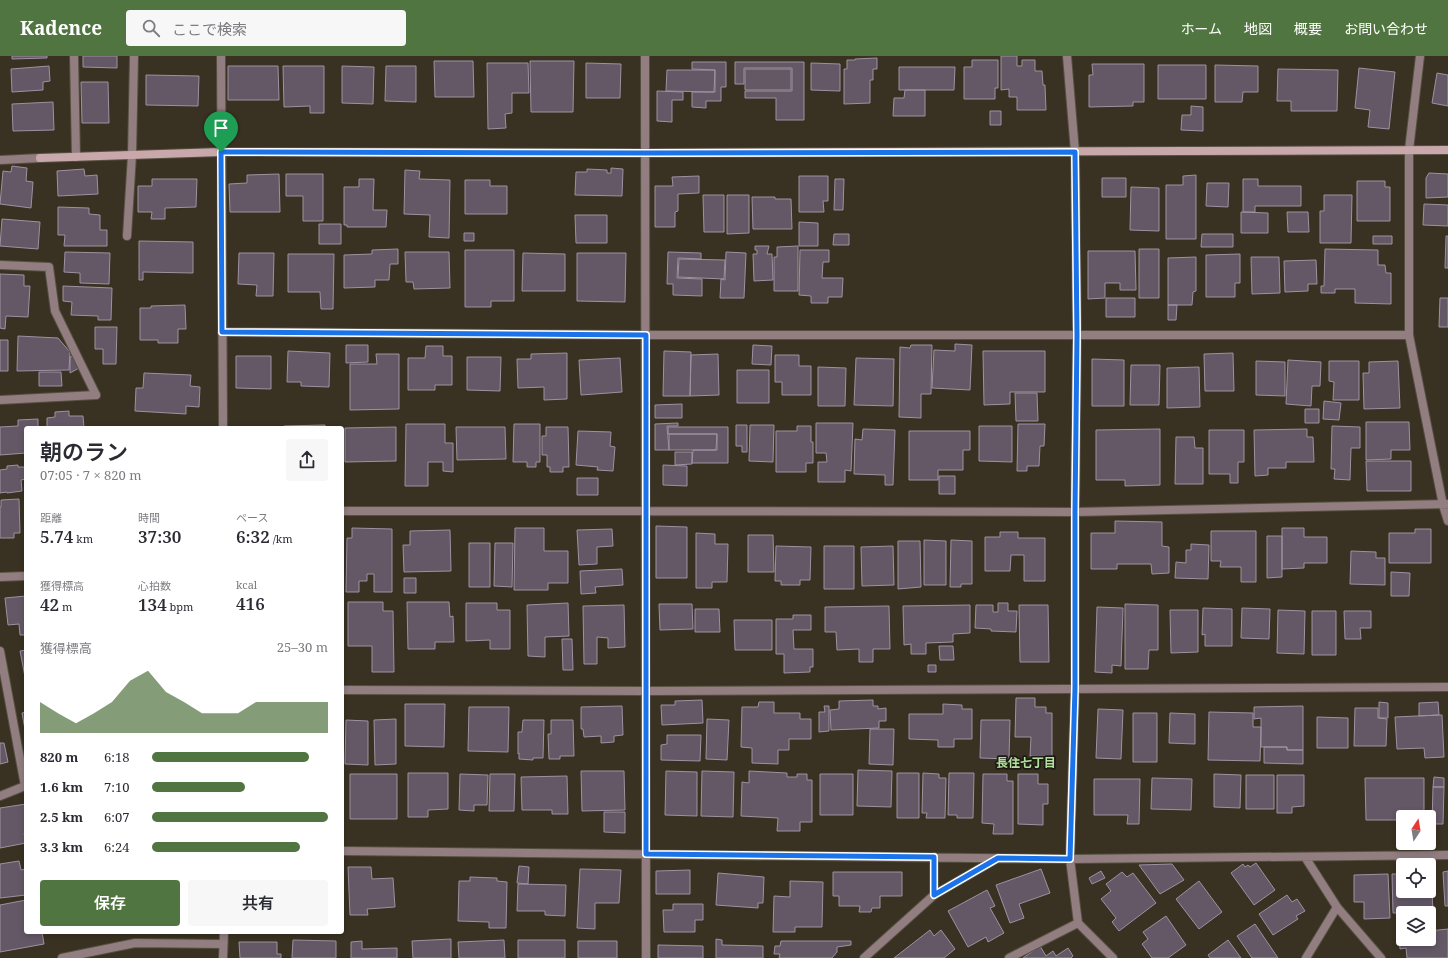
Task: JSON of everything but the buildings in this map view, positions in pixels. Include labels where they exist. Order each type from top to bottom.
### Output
[{"type":"street","points":[[74,56],[76,157]]},
{"type":"street","points":[[127,236],[132,155],[134,56]]},
{"type":"street","points":[[221,56],[223,426]]},
{"type":"street","points":[[645,56],[646,958]]},
{"type":"street","points":[[1067,56],[1075,152],[1077,335],[1075,688],[1070,859],[1078,923],[1113,958]]},
{"type":"street","points":[[1420,56],[1409,150],[1409,335],[1446,505],[1448,521]]},
{"type":"street","points":[[0,160],[221,152],[646,153],[1448,150]]},
{"type":"street","points":[[0,265],[50,266],[55,311],[96,395],[0,400]]},
{"type":"street","points":[[222,332],[646,335],[1409,335]]},
{"type":"street","points":[[344,511],[646,510],[1075,512],[1446,505]]},
{"type":"street","points":[[0,577],[24,576]]},
{"type":"street","points":[[0,651],[24,786],[0,796]]},
{"type":"street","points":[[344,690],[646,691],[1448,687]]},
{"type":"street","points":[[344,851],[1070,859],[1448,855]]},
{"type":"street","points":[[934,857],[934,895]]},
{"type":"street","points":[[1304,857],[1337,907],[1381,958]]},
{"type":"street","points":[[864,958],[934,895],[998,858]]},
{"type":"street","points":[[1306,958],[1337,907]]},
{"type":"street","points":[[1009,958],[1078,923]]},
{"type":"street","points":[[223,958],[224,934]]},
{"type":"street","points":[[62,958],[135,943],[223,944]]},
{"type":"district","name":"長住七丁目","points":[[1026,762]]},
{"type":"route","points":[[221,152],[1075,152],[1077,335],[1075,688],[1070,859],[998,858],[934,895],[934,857],[646,854],[646,335],[222,332],[221,152]]}]
